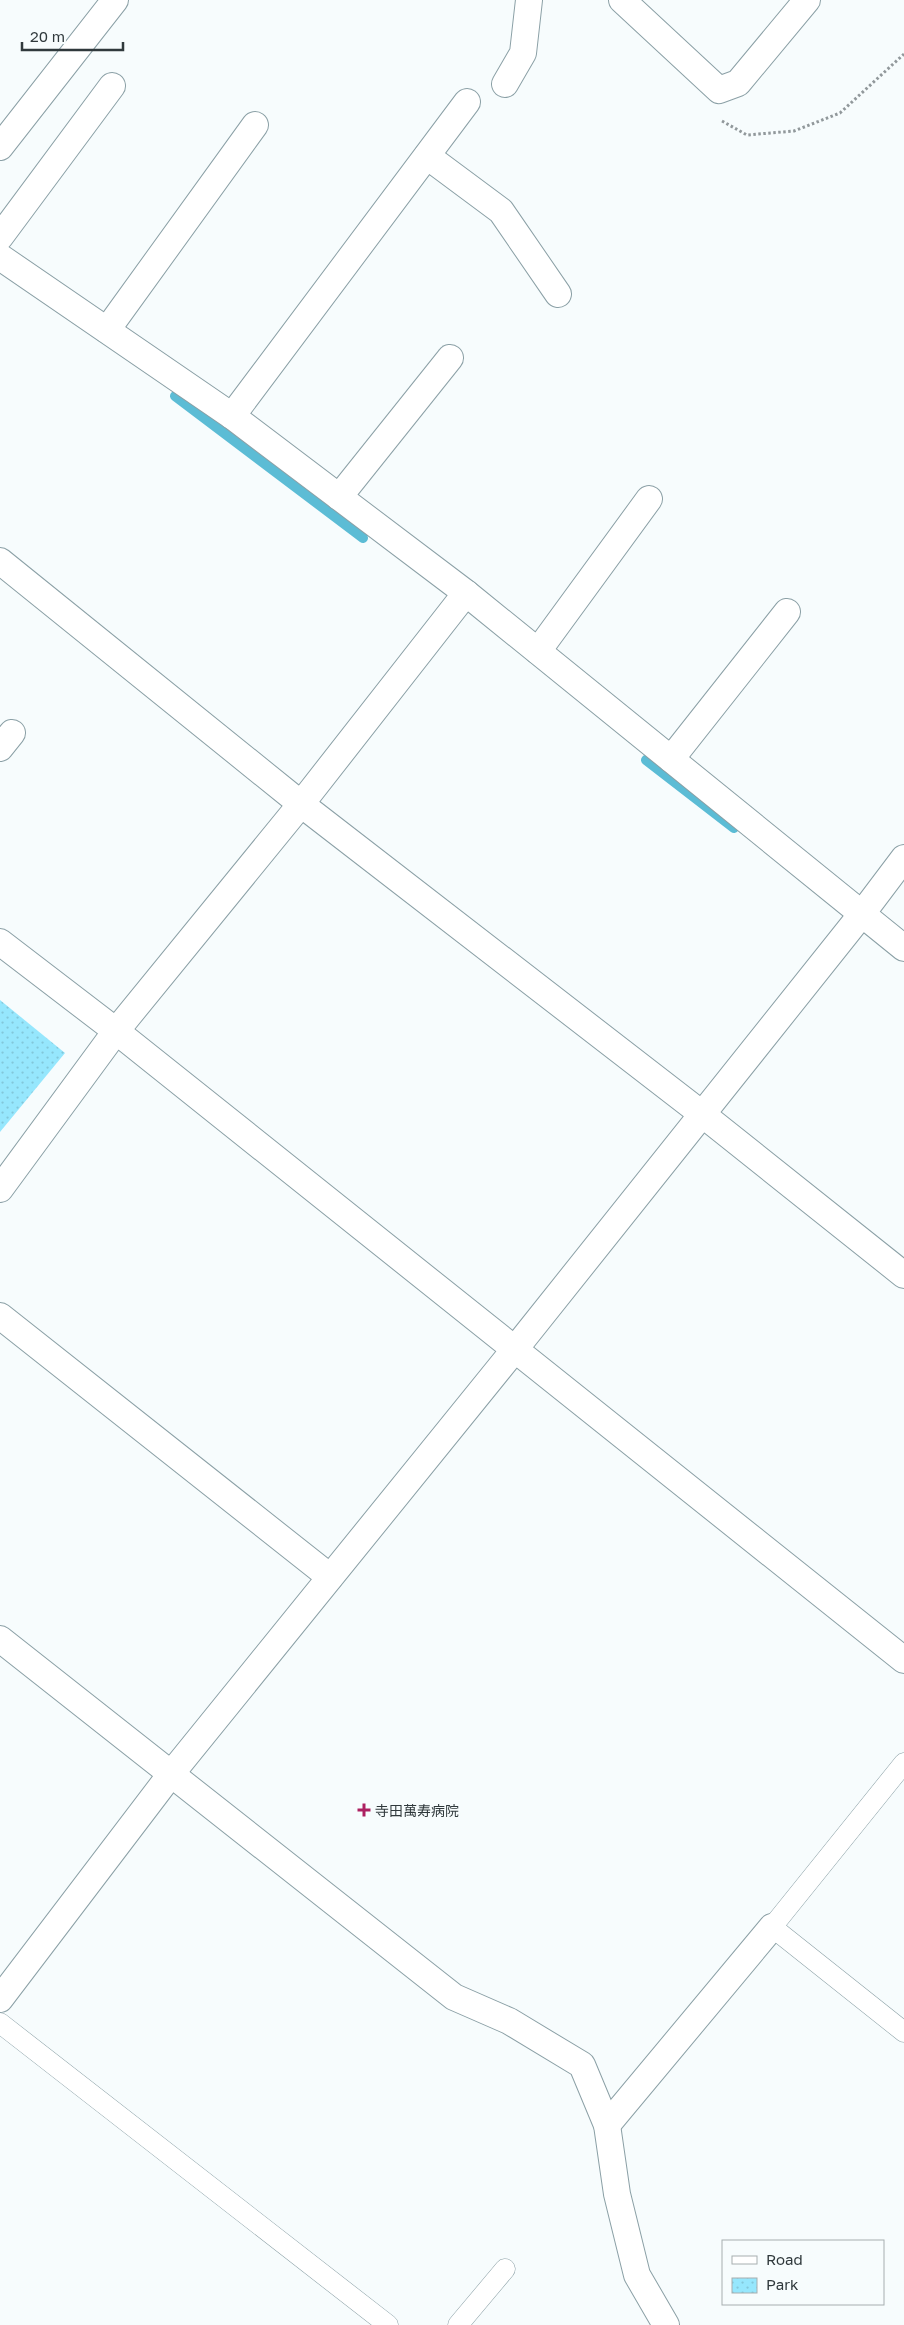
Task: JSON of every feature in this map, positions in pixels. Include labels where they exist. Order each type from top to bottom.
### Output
[{"type":"street","points":[[505,84],[523,53],[529,0]]},
{"type":"street","points":[[622,0],[719,90],[738,82],[807,0]]},
{"type":"street","points":[[0,147],[105,3]]},
{"type":"street","points":[[0,237],[112,86]]},
{"type":"street","points":[[232,416],[467,102]]},
{"type":"street","points":[[108,330],[255,125]]},
{"type":"street","points":[[427,156],[501,211],[558,294]]},
{"type":"street","points":[[0,257],[232,416],[466,594],[904,948]]},
{"type":"street","points":[[339,497],[450,358]]},
{"type":"street","points":[[538,651],[649,499]]},
{"type":"street","points":[[0,561],[302,804],[702,1114],[904,1275]]},
{"type":"street","points":[[0,1189],[116,1031],[302,804],[466,594]]},
{"type":"street","points":[[671,759],[787,612]]},
{"type":"street","points":[[0,1999],[171,1774],[515,1349],[861,915],[904,858]]},
{"type":"street","points":[[0,942],[116,1031],[904,1660]]},
{"type":"street","points":[[0,1316],[330,1577]]},
{"type":"street","points":[[0,1639],[454,1997],[509,2020],[582,2065],[607,2125],[617,2194],[637,2275],[666,2325]]},
{"type":"street","points":[[607,2125],[772,1927],[904,1763]]},
{"type":"street","points":[[772,1927],[904,2032]]},
{"type":"street","points":[[0,2023],[388,2325]]},
{"type":"street","points":[[458,2325],[505,2269]]},
{"type":"path","points":[[718,119],[747,135],[794,131],[840,113],[904,54]]},
{"type":"green space","points":[[0,1000],[65,1053],[0,1132]]},
{"type":"waterway","points":[[175,396],[363,538]]},
{"type":"waterway","points":[[646,760],[734,828]]},
{"type":"place","name":"寺田萬寿病院","points":[[364,1810]]}]
